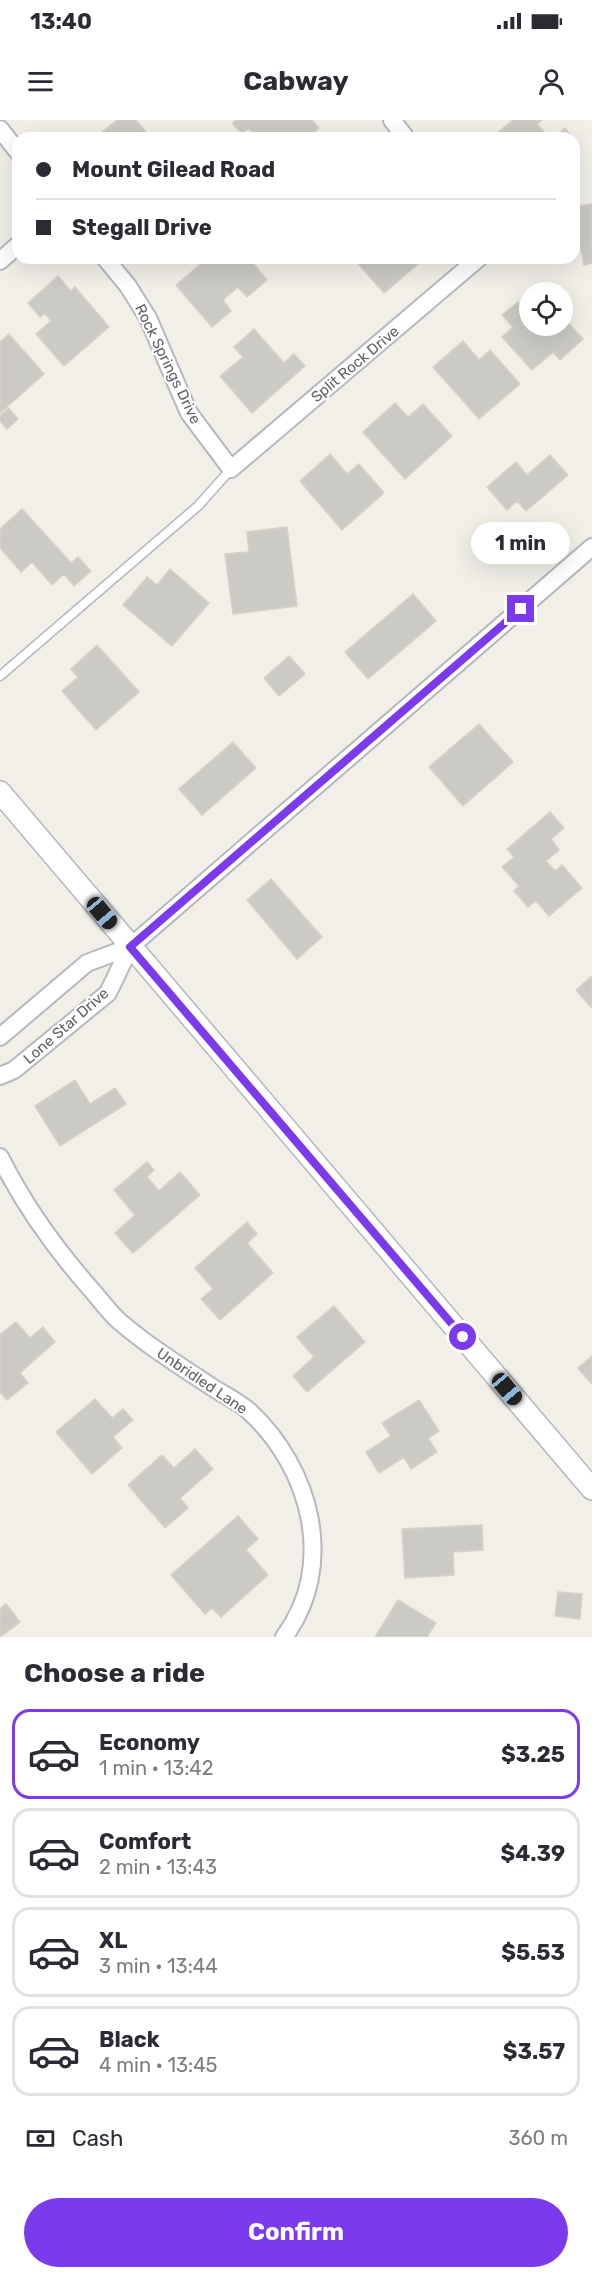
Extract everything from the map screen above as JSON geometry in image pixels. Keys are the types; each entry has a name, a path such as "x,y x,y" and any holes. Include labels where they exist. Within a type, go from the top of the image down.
{"street":[{"path":"392,120 401,132"},
{"path":"0,129 12,144"},
{"path":"0,261 12,250"},
{"name":"Rock Springs Drive","path":"110,264 128,285 148,318 189,414 231,469"},
{"name":"Split Rock Drive","path":"231,469 472,264"},
{"path":"0,1037 87,963 130,947 592,547"},
{"path":"0,792 592,1489"},
{"name":"Lone Star Drive","path":"0,1076 14,1070 108,993 130,947"},
{"name":"Unbridled Lane","path":"0,1157 16,1190 52,1245 118,1320 149,1346 248,1411 272,1437 304,1489 311,1517 313,1548 311,1576 293,1624 284,1637"}],"lane":[{"path":"0,676 198,506 231,469"}],"building":[{"path":"117,120 136,120 146,132 102,132"},
{"path":"236,120 312,120 319,128 315,132 252,132 249,128 240,132 232,123"},
{"path":"513,120 542,120 537,124 544,132 498,132"},
{"path":"592,204 592,263 584,265 580,248 580,206"},
{"path":"201,264 254,264 267,280 247,297 238,287 223,300 231,311 212,327 176,285"},
{"path":"358,264 418,264 384,293"},
{"path":"58,276 71,291 75,287 109,327 64,366 36,334 51,321 45,313 40,317 28,303"},
{"path":"518,302 519,336 573,336 573,328 583,339 560,360 553,352 532,370 502,337 513,327 502,315"},
{"path":"254,329 284,363 294,354 305,366 252,413 220,376 243,357 234,347"},
{"path":"9,334 44,374 0,413 0,342"},
{"path":"463,341 479,360 490,350 520,384 479,419 433,367"},
{"path":"395,403 408,417 423,404 452,436 405,479 363,432"},
{"path":"8,408 18,419 7,429 0,421 0,416"},
{"path":"330,454 347,474 359,464 384,493 342,530 300,481"},
{"path":"550,455 568,475 526,511 517,501 507,510 487,487 516,462 527,475"},
{"path":"22,509 71,563 78,557 91,571 74,586 64,574 52,585 32,562 21,572 0,548 0,529"},
{"path":"287,527 297,606 233,614 225,554 249,552 247,532"},
{"path":"170,569 209,603 172,646 123,605 147,577 157,585"},
{"path":"413,594 436,621 368,679 345,652"},
{"path":"97,645 139,692 96,730 62,691 78,677 71,669"},
{"path":"289,656 305,674 279,696 264,678"},
{"path":"479,724 513,762 463,806 429,767"},
{"path":"233,742 256,768 202,815 179,789"},
{"path":"550,812 564,828 551,839 559,850 546,861 555,871 562,865 582,888 549,916 536,901 528,907 514,891 519,886 502,867 514,857 507,849"},
{"path":"271,879 322,937 297,959 247,900"},
{"path":"592,976 592,1008 576,990"},
{"path":"75,1080 90,1104 115,1088 126,1104 60,1146 35,1106"},
{"path":"147,1162 154,1170 147,1177 159,1191 180,1172 200,1195 133,1253 115,1233 135,1215 114,1190"},
{"path":"247,1222 257,1234 247,1243 273,1273 220,1320 201,1299 213,1289 195,1268"},
{"path":"334,1306 365,1342 307,1392 293,1376 314,1357 297,1337"},
{"path":"16,1322 30,1338 43,1327 55,1342 20,1373 28,1383 7,1400 0,1392 0,1335"},
{"path":"592,1356 592,1384 578,1368"},
{"path":"95,1399 112,1418 123,1409 133,1420 113,1437 122,1448 92,1474 56,1432"},
{"path":"419,1400 439,1431 428,1438 437,1452 411,1469 404,1457 379,1473 366,1452 391,1436 382,1423"},
{"path":"195,1449 213,1469 180,1498 188,1508 165,1528 128,1485 162,1455 174,1468"},
{"path":"238,1516 258,1539 246,1550 268,1575 221,1617 212,1608 205,1614 171,1575"},
{"path":"482,1525 483,1550 453,1552 454,1575 405,1578 402,1529"},
{"path":"558,1592 582,1594 580,1619 555,1616"},
{"path":"398,1600 436,1623 427,1637 375,1637"},
{"path":"6,1604 20,1622 0,1637 0,1609"}],"route":[{"path":"463,1337 130,947 521,609"}]}
